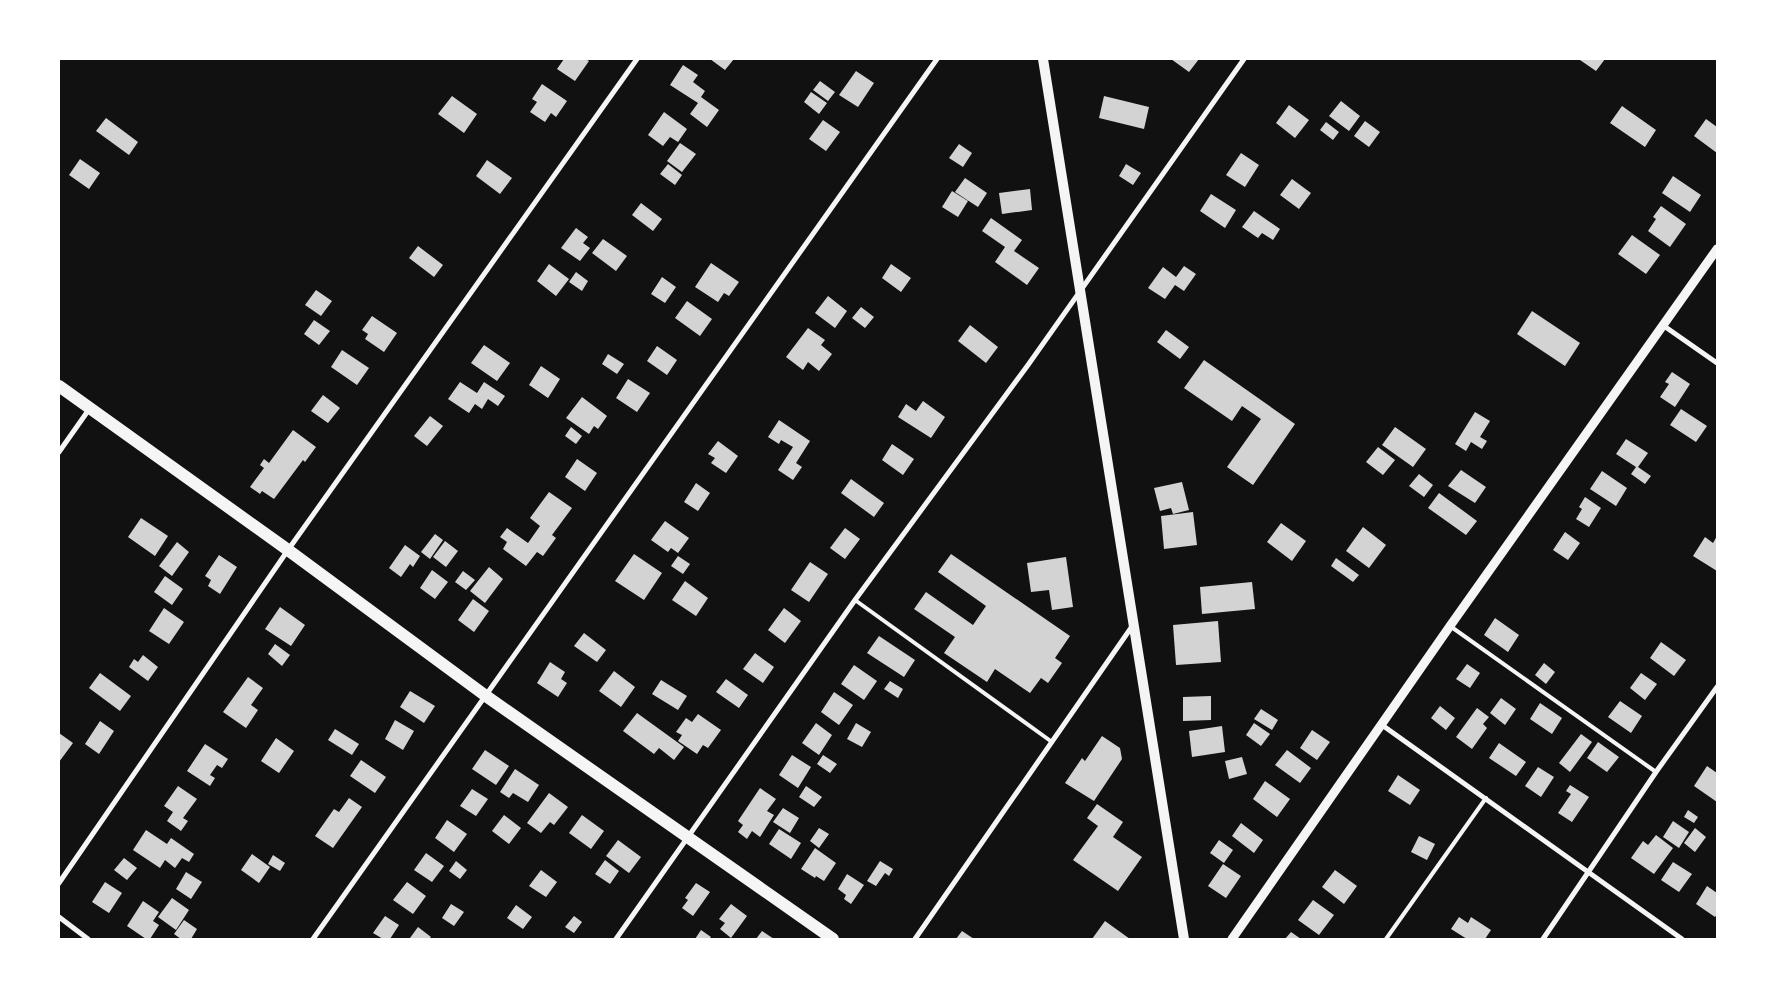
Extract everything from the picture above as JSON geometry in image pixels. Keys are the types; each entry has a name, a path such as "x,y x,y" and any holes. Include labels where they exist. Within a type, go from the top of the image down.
{"main road":[{"path":"1043,59 1184,939"},
{"path":"59,386 288,550 486,696 833,939"}],"street":[{"path":"59,883 288,550 636,59"},
{"path":"313,939 937,59"},
{"path":"616,939 854,600 1028,365 1244,59"},
{"path":"1232,939 1450,626 1717,249"},
{"path":"1664,326 1717,364"},
{"path":"59,452 90,408"},
{"path":"915,939 1134,624"},
{"path":"1543,939 1656,772 1717,687"},
{"path":"1382,725 1682,939"},
{"path":"59,917 88,939"}],"lane":[{"path":"854,600 1052,742"},
{"path":"1450,626 1656,772"},
{"path":"1386,939 1486,798"}],"building":[{"path":"564,59 585,59 589,61 575,81 557,69"},
{"path":"710,59 734,59 725,70"},
{"path":"1171,59 1199,59 1189,72"},
{"path":"1581,59 1605,59 1596,71"},
{"path":"683,65 698,75 693,82 705,91 701,97 719,110 707,127 690,114 698,103 670,85"},
{"path":"856,71 874,83 858,107 839,95"},
{"path":"820,81 835,92 828,101 813,90"},
{"path":"542,84 567,101 556,117 551,113 545,122 530,112 537,102 532,99"},
{"path":"811,92 827,103 819,114 804,102"},
{"path":"452,96 477,114 464,133 438,114"},
{"path":"1104,96 1149,107 1144,129 1099,118"},
{"path":"1341,101 1360,116 1349,131 1329,116"},
{"path":"1289,105 1309,120 1295,138 1276,123"},
{"path":"1622,106 1656,130 1645,147 1610,123"},
{"path":"664,112 687,129 678,142 670,137 663,146 648,135"},
{"path":"106,118 138,142 129,155 96,131"},
{"path":"1706,119 1717,127 1717,153 1694,136"},
{"path":"823,120 840,132 826,151 809,139"},
{"path":"1365,121 1380,132 1369,147 1354,136"},
{"path":"1326,122 1339,132 1333,140 1320,130"},
{"path":"680,143 696,154 682,172 667,161"},
{"path":"959,144 972,153 963,167 949,158"},
{"path":"1241,153 1259,165 1245,187 1226,175"},
{"path":"80,159 100,173 89,189 69,175"},
{"path":"487,160 512,178 500,194 476,176"},
{"path":"668,164 682,175 675,185 660,174"},
{"path":"1126,164 1141,173 1133,185 1119,176"},
{"path":"1673,176 1701,195 1690,212 1662,193"},
{"path":"965,178 987,193 978,207 955,192"},
{"path":"1292,179 1311,193 1299,209 1280,195"},
{"path":"1030,189 1032,210 1002,214 999,193"},
{"path":"952,191 968,201 958,217 942,207"},
{"path":"1211,194 1236,210 1225,228 1200,211"},
{"path":"641,203 662,219 653,231 632,215"},
{"path":"1661,206 1686,224 1670,247 1648,231 1656,219 1653,217"},
{"path":"1254,211 1280,229 1273,240 1262,233 1258,238 1242,227"},
{"path":"991,218 1022,240 1014,251 1039,268 1027,285 995,262 1005,247 982,231"},
{"path":"576,228 588,237 583,243 590,248 580,261 561,248"},
{"path":"1632,235 1660,255 1646,274 1618,254"},
{"path":"603,239 627,256 616,271 592,253"},
{"path":"418,246 443,265 434,277 409,258"},
{"path":"711,263 739,282 729,296 724,293 718,302 695,287"},
{"path":"549,264 569,279 556,296 537,281"},
{"path":"891,264 911,278 901,292 882,278"},
{"path":"1184,266 1196,274 1184,291 1175,285 1165,299 1148,288 1163,267 1176,277"},
{"path":"576,272 588,281 582,291 569,282"},
{"path":"662,277 676,287 665,303 651,294"},
{"path":"316,290 332,301 321,316 305,305"},
{"path":"828,296 847,311 835,328 815,313"},
{"path":"687,301 712,319 700,336 675,318"},
{"path":"861,307 874,317 865,328 852,318"},
{"path":"1532,311 1580,343 1565,366 1517,334"},
{"path":"372,316 397,333 384,352 365,339 368,334 362,330"},
{"path":"314,320 330,331 319,345 304,334"},
{"path":"970,325 998,347 986,363 958,341"},
{"path":"808,328 825,340 821,345 832,354 819,371 808,362 803,370 786,357"},
{"path":"1166,330 1189,347 1180,359 1157,342"},
{"path":"484,345 510,363 497,381 471,363"},
{"path":"657,346 677,360 667,375 647,361"},
{"path":"342,350 369,368 357,385 331,367"},
{"path":"608,354 624,364 617,374 602,364"},
{"path":"1204,360 1295,424 1253,485 1227,467 1261,419 1242,406 1232,421 1184,388"},
{"path":"541,366 560,379 548,398 529,385"},
{"path":"1672,372 1690,384 1675,407 1660,397 1669,384 1665,382"},
{"path":"628,379 650,393 637,412 616,398"},
{"path":"460,382 477,393 484,382 505,396 498,406 488,399 482,409 475,404 469,413 448,399"},
{"path":"323,395 340,408 328,423 311,411"},
{"path":"582,397 607,416 598,429 594,426 589,434 566,418"},
{"path":"923,401 945,417 931,438 898,417 906,404 916,411"},
{"path":"1681,409 1707,426 1696,442 1670,425"},
{"path":"1475,412 1490,421 1480,437 1487,441 1482,449 1471,442 1466,451 1455,444"},
{"path":"430,416 443,426 427,446 414,436"},
{"path":"779,420 810,441 796,463 802,467 793,480 778,470 793,447 781,440 779,444 768,437"},
{"path":"571,427 582,436 576,444 565,436"},
{"path":"1395,427 1426,449 1413,467 1382,445"},
{"path":"293,430 316,447 305,462 303,460 274,499 262,491 260,494 250,487 264,468 260,465 264,459 269,463"},
{"path":"1626,439 1648,453 1638,467 1651,476 1645,484 1631,474 1636,467 1616,454"},
{"path":"718,441 738,456 726,473 711,463 715,458 708,454"},
{"path":"892,444 914,459 903,475 882,460"},
{"path":"1378,447 1395,460 1383,475 1366,462"},
{"path":"577,459 597,473 585,491 565,477"},
{"path":"1461,470 1486,487 1475,503 1448,486"},
{"path":"1602,471 1627,488 1616,506 1590,489"},
{"path":"1419,474 1433,485 1424,497 1409,486"},
{"path":"851,479 884,503 874,517 841,493"},
{"path":"1182,482 1189,510 1173,514 1171,508 1160,511 1154,488"},
{"path":"696,483 710,493 698,511 684,502"},
{"path":"549,492 572,508 552,535 556,538 543,556 537,552 526,566 503,549 507,542 500,537 507,528 528,543 540,526 530,518"},
{"path":"1439,493 1477,521 1466,535 1428,508"},
{"path":"1585,497 1601,508 1589,527 1576,519 1582,509 1579,507"},
{"path":"1193,512 1197,545 1164,549 1161,516"},
{"path":"141,518 168,536 155,556 128,537"},
{"path":"665,521 689,538 678,553 671,548 668,552 651,540"},
{"path":"1281,523 1306,541 1292,561 1267,542"},
{"path":"1363,527 1386,545 1369,568 1346,551"},
{"path":"845,528 860,539 845,559 830,548"},
{"path":"1565,532 1580,543 1568,560 1553,550"},
{"path":"435,534 443,540 430,559 421,552"},
{"path":"1717,536 1717,571 1693,556 1705,537 1713,543"},
{"path":"445,541 458,551 446,567 433,557"},
{"path":"177,542 189,552 172,576 159,566"},
{"path":"405,545 420,556 413,567 410,564 401,577 389,568"},
{"path":"634,554 662,573 644,600 615,581"},
{"path":"951,554 1070,636 1055,658 1062,663 1048,683 1041,678 1030,693 995,669 987,682 944,653 955,637 914,609 926,592 973,625 986,606 938,572"},
{"path":"219,555 237,567 220,594 208,586 211,580 205,576"},
{"path":"678,556 690,564 683,574 671,566"},
{"path":"1066,557 1073,607 1052,610 1049,590 1031,592 1027,563"},
{"path":"1336,558 1359,575 1353,582 1331,566"},
{"path":"810,562 828,574 809,602 791,590"},
{"path":"489,567 503,579 485,603 470,591"},
{"path":"432,570 448,582 435,599 420,588"},
{"path":"463,571 475,580 466,590 455,582"},
{"path":"165,576 183,589 172,605 154,592"},
{"path":"685,581 708,598 696,616 672,600"},
{"path":"1252,582 1255,609 1202,614 1200,587"},
{"path":"473,599 489,611 474,632 458,620"},
{"path":"280,607 305,625 291,646 265,629"},
{"path":"164,608 184,622 169,644 149,631"},
{"path":"784,608 801,621 785,643 768,630"},
{"path":"1495,618 1519,635 1508,652 1484,635"},
{"path":"1218,621 1221,662 1176,665 1173,625"},
{"path":"584,633 606,650 597,662 574,646"},
{"path":"879,636 915,660 904,677 867,653"},
{"path":"1661,642 1686,660 1674,676 1650,658"},
{"path":"275,644 290,655 282,666 268,654"},
{"path":"755,653 774,667 763,683 743,669"},
{"path":"143,655 158,667 148,681 129,667 134,659 138,662"},
{"path":"550,662 565,672 561,679 567,683 558,697 537,683"},
{"path":"1544,663 1555,672 1546,684 1535,675"},
{"path":"1467,664 1480,673 1470,688 1456,679"},
{"path":"854,665 877,681 864,700 841,684"},
{"path":"614,671 635,687 621,707 599,691"},
{"path":"100,673 131,696 120,711 89,688"},
{"path":"1641,673 1657,684 1645,700 1630,688"},
{"path":"248,677 263,688 251,705 258,710 246,728 223,712"},
{"path":"726,679 748,695 739,708 716,692"},
{"path":"661,680 687,696 678,710 652,694"},
{"path":"890,681 903,689 898,698 884,689"},
{"path":"410,691 435,706 424,723 400,707"},
{"path":"834,692 853,705 839,725 821,712"},
{"path":"1211,696 1211,720 1183,721 1183,697"},
{"path":"1501,698 1516,709 1505,725 1490,713"},
{"path":"1620,701 1642,716 1631,733 1608,717"},
{"path":"1540,703 1562,718 1552,734 1530,719"},
{"path":"1440,706 1455,718 1446,730 1431,718"},
{"path":"1477,708 1489,717 1483,724 1487,728 1472,749 1456,737"},
{"path":"1261,709 1278,720 1272,730 1254,719"},
{"path":"637,713 684,747 674,760 659,748 654,754 623,731"},
{"path":"698,714 721,730 708,748 703,745 697,754 678,741 682,735 676,732 686,718 692,722"},
{"path":"395,720 414,731 403,750 385,739"},
{"path":"100,721 114,731 99,754 85,744"},
{"path":"816,723 832,735 819,755 802,743"},
{"path":"856,723 871,732 862,747 847,739"},
{"path":"1254,723 1270,734 1261,746 1246,735"},
{"path":"1222,726 1225,752 1192,757 1189,731"},
{"path":"335,729 359,744 352,755 328,740"},
{"path":"1312,730 1330,742 1317,760 1300,748"},
{"path":"59,733 73,743 59,762"},
{"path":"1581,734 1592,742 1570,772 1559,763"},
{"path":"1102,736 1120,748 1122,759 1094,801 1065,783 1082,758 1085,761"},
{"path":"276,738 294,751 279,773 261,761"},
{"path":"1598,742 1619,757 1607,772 1587,758"},
{"path":"1499,743 1526,762 1516,776 1489,758"},
{"path":"205,744 228,759 222,768 217,765 210,775 215,778 210,786 187,771"},
{"path":"485,750 509,766 496,785 472,769"},
{"path":"1287,750 1311,768 1300,783 1275,765"},
{"path":"792,755 811,767 798,788 779,775"},
{"path":"823,755 837,764 830,773 817,764"},
{"path":"1242,757 1247,774 1229,779 1225,761"},
{"path":"361,760 386,777 375,793 350,776"},
{"path":"1707,766 1717,773 1717,802 1694,786"},
{"path":"1538,767 1554,777 1541,797 1525,786"},
{"path":"515,769 539,785 528,802 513,793 509,798 500,792"},
{"path":"1398,775 1420,790 1410,805 1388,791"},
{"path":"1265,781 1290,799 1277,817 1253,799"},
{"path":"1570,785 1589,797 1572,822 1558,813 1571,794 1566,791"},
{"path":"178,786 197,799 183,818 188,821 181,831 167,821 173,812 164,806"},
{"path":"806,786 822,797 814,807 799,797"},
{"path":"760,788 776,799 767,811 774,815 760,837 752,831 747,839 738,832 743,825 738,821"},
{"path":"472,789 488,799 476,816 460,806"},
{"path":"549,793 568,807 554,825 550,822 541,833 527,823"},
{"path":"349,798 362,807 333,848 315,836 334,809 339,812"},
{"path":"1097,804 1123,822 1113,837 1142,857 1118,891 1073,860 1098,826 1087,818"},
{"path":"783,808 799,818 790,833 773,822"},
{"path":"1688,810 1698,817 1694,823 1684,817"},
{"path":"504,815 521,828 509,844 492,831"},
{"path":"582,815 604,831 591,849 569,833"},
{"path":"447,820 467,834 454,852 435,838"},
{"path":"1673,821 1689,832 1679,848 1663,837"},
{"path":"1241,823 1263,840 1254,853 1232,836"},
{"path":"819,828 829,834 819,848 810,841"},
{"path":"1695,828 1706,837 1695,852 1684,843"},
{"path":"779,829 801,843 791,859 769,844"},
{"path":"146,830 167,844 171,838 194,854 189,862 182,858 175,868 165,860 160,868 133,850"},
{"path":"1656,835 1673,848 1654,874 1631,858 1643,841 1648,845"},
{"path":"1419,836 1435,844 1427,860 1411,852"},
{"path":"618,840 641,857 629,873 606,856"},
{"path":"1219,840 1233,850 1224,863 1210,853"},
{"path":"815,848 836,863 824,881 816,876 815,878 801,869"},
{"path":"426,853 444,866 432,882 414,870"},
{"path":"252,854 270,867 259,883 241,870"},
{"path":"273,855 285,863 280,871 268,864"},
{"path":"124,858 137,868 127,880 114,870"},
{"path":"605,860 619,871 610,884 595,874"},
{"path":"456,861 467,870 460,879 449,871"},
{"path":"880,861 893,869 889,876 885,873 876,886 867,881"},
{"path":"1673,862 1692,874 1679,892 1661,880"},
{"path":"1223,864 1241,876 1226,898 1208,886"},
{"path":"541,870 557,882 546,897 529,886"},
{"path":"1335,870 1357,886 1344,904 1322,887"},
{"path":"186,872 202,882 191,899 176,889"},
{"path":"847,874 864,885 851,904 844,899 846,895 838,889"},
{"path":"105,882 122,893 109,913 92,902"},
{"path":"407,882 426,896 413,914 393,900"},
{"path":"696,883 710,892 693,916 682,908 688,900 685,898"},
{"path":"1707,886 1717,893 1717,914 1715,917 1696,904"},
{"path":"172,898 189,910 176,930 158,917"},
{"path":"1313,900 1334,915 1319,935 1298,920"},
{"path":"143,901 159,912 153,921 159,925 150,939 146,939 127,926"},
{"path":"451,904 464,912 454,926 442,918"},
{"path":"731,904 747,916 731,938 720,929 725,923 719,919"},
{"path":"516,905 532,917 523,929 507,918"},
{"path":"385,916 399,925 390,939 383,939 373,933"},
{"path":"574,916 582,922 574,933 565,927"},
{"path":"1459,917 1468,923 1471,917 1491,930 1485,939 1467,939 1451,929"},
{"path":"184,920 197,929 191,939 181,939 174,934"},
{"path":"1105,921 1130,939 1092,939"},
{"path":"418,927 431,937 429,939 410,938"},
{"path":"701,930 711,937 709,939 695,939"},
{"path":"762,931 774,939 756,939"},
{"path":"962,931 974,939 956,939"},
{"path":"1291,932 1301,939 1285,939"}]}
